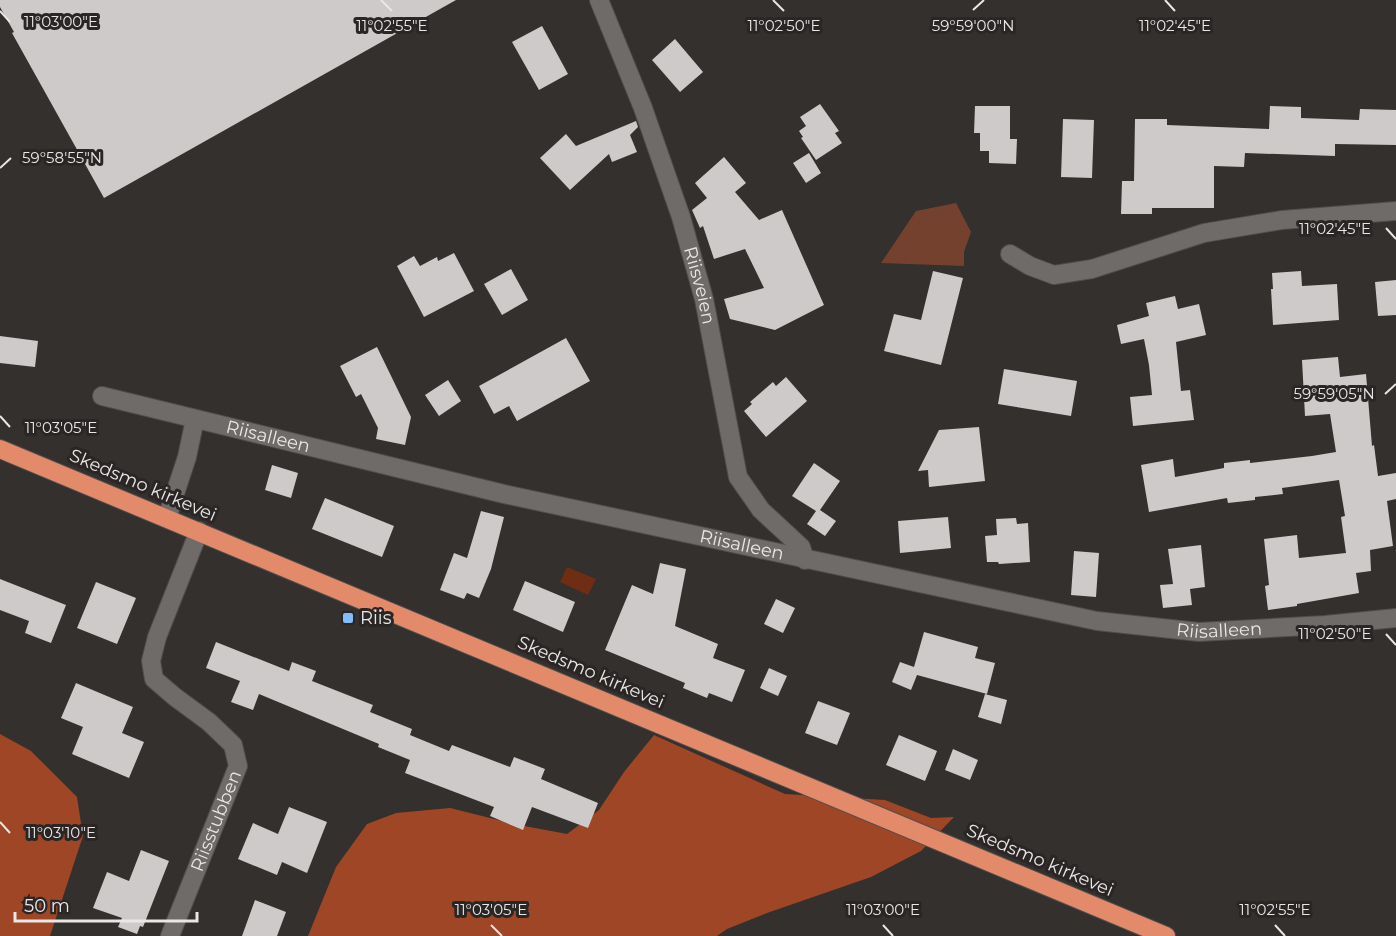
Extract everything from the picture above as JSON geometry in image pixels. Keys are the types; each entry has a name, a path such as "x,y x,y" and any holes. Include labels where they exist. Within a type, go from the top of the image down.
{"highway":[{"name":"Skedsmo kirkevei","path":"0,449 1166,936"}],"street":[{"name":"Riisveien","path":"599,0 643,108 684,227 704,299 738,477 760,510 801,547 805,560"},
{"path":"1010,254 1030,266 1053,275 1092,269 1204,233 1282,220 1396,211"},
{"name":"Riisalleen","path":"102,396 504,494 1097,621 1199,632 1396,618"},
{"path":"167,518 187,457 195,419"},
{"name":"Riisstubben","path":"170,936 238,766 233,745 209,722 154,679 150,662 157,637 199,531"}],"shaded area":[{"path":"956,203 971,232 964,252 964,266 881,263 916,211"},
{"path":"567,567 596,579 588,595 560,582"},
{"path":"0,734 31,751 77,797 83,836 50,936 0,936"},
{"path":"654,735 785,794 885,800 931,818 954,817 921,851 871,877 767,913 727,929 717,936 308,936 336,867 367,824 396,813 450,808 567,834 599,810 624,772"}],"building":[{"path":"0,0 456,0 104,198 12,33 14,32 0,7"},
{"path":"542,26 568,74 539,90 512,42"},
{"path":"675,39 703,72 680,92 652,60"},
{"path":"820,104 839,131 835,133 842,143 816,160 801,138 803,137 799,131 806,126 800,117"},
{"path":"975,106 1010,106 1010,139 1017,139 1016,164 989,163 989,151 980,151 980,133 974,133"},
{"path":"1270,106 1301,107 1301,118 1359,120 1360,109 1396,110 1396,145 1335,144 1335,156 1245,153 1244,167 1214,166 1214,208 1152,208 1152,214 1121,214 1122,181 1134,181 1135,119 1167,119 1167,125 1269,129"},
{"path":"1063,119 1094,120 1092,178 1061,177"},
{"path":"636,121 638,127 630,135 637,152 612,162 609,154 570,190 540,158 566,134 576,146"},
{"path":"809,153 821,173 806,183 793,163"},
{"path":"724,157 746,183 735,192 759,220 782,210 824,305 775,330 730,319 724,299 764,288 745,249 714,259 703,226 700,228 692,210 707,198 695,183"},
{"path":"454,253 474,291 424,317 397,266 414,256 420,266 437,257 438,261"},
{"path":"511,269 528,300 502,315 484,284"},
{"path":"933,271 963,278 941,365 884,351 894,314 921,320"},
{"path":"1301,271 1302,286 1337,284 1339,320 1273,325 1272,273"},
{"path":"1396,280 1396,315 1378,316 1375,282"},
{"path":"1175,296 1178,309 1199,304 1206,335 1176,342 1181,391 1190,390 1194,420 1133,426 1130,397 1152,395 1149,365 1144,339 1121,344 1117,325 1149,316 1146,303"},
{"path":"0,336 38,341 35,367 0,363"},
{"path":"566,338 590,381 517,421 509,406 494,414 479,386"},
{"path":"377,347 411,417 405,445 376,439 378,428 361,394 356,397 340,366"},
{"path":"1338,357 1340,377 1366,374 1372,446 1374,445 1378,476 1396,473 1396,499 1387,501 1393,546 1370,550 1371,571 1356,573 1359,593 1268,610 1265,586 1269,585 1264,539 1297,535 1299,558 1346,553 1341,517 1345,516 1339,480 1282,488 1283,494 1255,497 1255,500 1228,503 1227,498 1149,512 1141,465 1173,459 1175,477 1224,468 1224,463 1250,460 1250,463 1336,452 1330,414 1305,416 1302,360"},
{"path":"1004,369 1077,381 1071,416 998,404"},
{"path":"786,377 807,401 766,437 744,411 752,404 750,402 773,382 776,386"},
{"path":"448,380 461,401 439,416 425,395"},
{"path":"979,427 985,481 929,487 928,470 918,471 939,430"},
{"path":"814,463 840,481 820,510 836,521 825,536 807,524 816,511 792,496"},
{"path":"272,465 298,473 291,498 265,490"},
{"path":"325,498 394,526 382,557 312,529"},
{"path":"481,511 504,517 491,569 479,598 467,593 464,599 440,590 454,553 467,558"},
{"path":"948,517 951,548 900,553 898,521"},
{"path":"1016,518 1017,524 1028,523 1030,562 999,564 998,562 987,562 985,536 997,535 996,519"},
{"path":"1201,545 1205,587 1190,589 1192,605 1163,608 1160,585 1173,584 1168,549"},
{"path":"1074,551 1099,553 1096,597 1071,595"},
{"path":"660,563 686,569 675,626 718,644 713,658 745,670 732,702 709,693 707,698 683,688 685,683 605,650 632,585 653,594"},
{"path":"0,579 66,605 51,643 25,633 29,621 0,610"},
{"path":"525,581 575,602 563,632 513,610"},
{"path":"96,582 136,598 117,644 77,628"},
{"path":"776,599 795,608 783,633 764,624"},
{"path":"924,632 978,647 975,658 995,663 987,694 917,675 911,690 892,682 900,662 914,667"},
{"path":"216,642 289,671 292,662 316,671 312,681 373,705 370,712 412,729 410,735 449,751 452,745 510,767 514,757 545,769 541,779 598,803 588,828 532,807 523,830 490,816 494,807 405,773 410,760 378,747 379,744 259,694 253,710 231,702 240,681 206,668"},
{"path":"769,668 787,676 778,696 760,688"},
{"path":"76,683 133,707 122,733 144,742 129,778 72,754 83,727 61,718"},
{"path":"985,694 1007,700 1001,724 978,717"},
{"path":"818,701 850,713 837,745 805,733"},
{"path":"899,735 937,751 925,781 886,765"},
{"path":"953,749 978,760 970,780 945,770"},
{"path":"289,807 327,822 307,873 282,862 277,875 238,859 253,823 278,834"},
{"path":"141,850 169,861 143,927 140,926 137,934 118,927 122,918 93,908 107,872 129,881"},
{"path":"255,900 286,912 277,936 242,936"}],"place":[{"name":"Riis","path":"348,618"}]}
